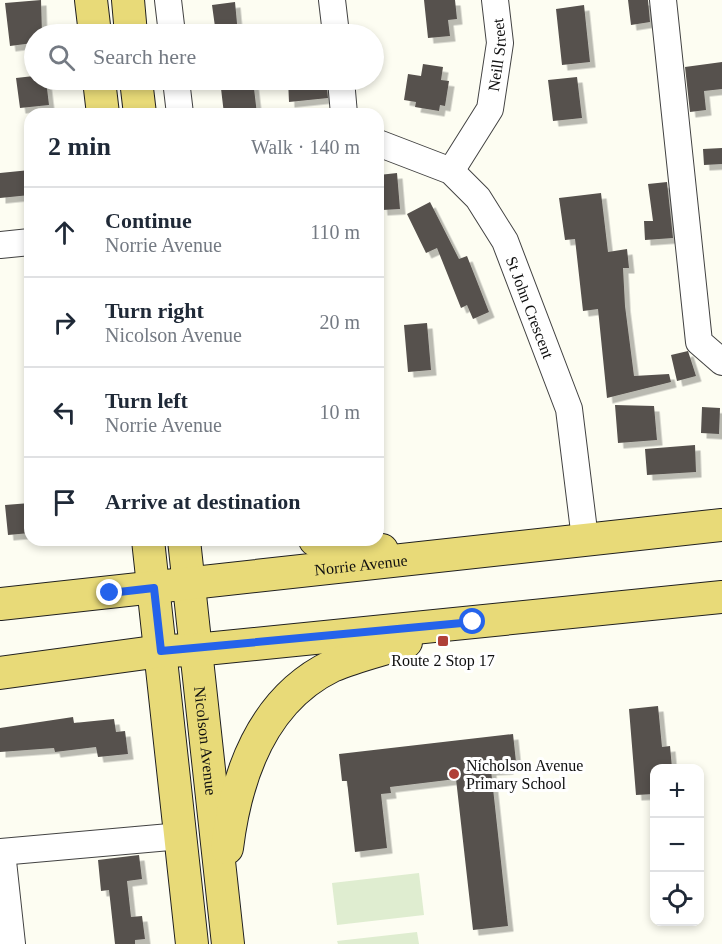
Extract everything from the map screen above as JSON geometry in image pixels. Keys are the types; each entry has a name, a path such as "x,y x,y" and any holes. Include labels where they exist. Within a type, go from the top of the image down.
{"main road":[{"path":"91,0 93,24"},
{"path":"128,0 130,24"},
{"path":"100,90 102,108"},
{"path":"137,90 139,108"},
{"name":"Norrie Avenue","path":"0,604 722,525"},
{"name":"Nicolson Avenue","path":"149,546 192,944"},
{"name":"Nicolson Avenue","path":"185,546 228,944"},
{"path":"350,546 373,550 456,554"},
{"path":"0,674 161,651 195,650 722,597"},
{"path":"223,885 229,831 251,749 264,727 285,700 301,686 332,666 473,622"}],"street":[{"path":"168,0 171,24"},
{"path":"332,0 335,24"},
{"name":"Neill Street","path":"451,171 490,109 500,43 495,0"},
{"path":"663,0 699,342 722,362"},
{"path":"178,90 179,108"},
{"path":"342,90 343,108"},
{"name":"St John Crescent","path":"384,146 451,171 478,198 505,241 569,410 585,539"},
{"path":"0,245 24,243"},
{"path":"12,944 1,852 181,836"}],"green space":[{"path":"419,873 424,915 337,925 332,883"},
{"path":"417,932 419,944 338,944 337,941"}],"building":[{"path":"41,0 42,24 24,24 24,44 10,46 5,3"},
{"path":"424,0 455,0 457,19 448,20 450,36 428,38"},
{"path":"628,0 648,0 650,22 631,25"},
{"path":"235,2 237,24 215,24 212,5"},
{"path":"584,5 590,62 562,65 556,9"},
{"path":"722,62 722,89 704,91 706,110 690,112 685,67"},
{"path":"423,64 443,67 441,80 449,81 445,106 440,105 439,111 415,107 416,102 404,100 408,74 421,76"},
{"path":"24,77 24,90 47,90 49,105 20,108 16,78"},
{"path":"577,77 582,118 553,121 548,80"},
{"path":"221,90 254,90 256,108 223,108"},
{"path":"288,90 327,90 328,98 289,102"},
{"path":"722,148 722,164 704,165 703,149"},
{"path":"24,171 24,196 0,198 0,173"},
{"path":"397,173 400,209 384,210 384,174"},
{"path":"667,182 673,238 645,240 644,221 653,221 648,184"},
{"path":"601,193 608,252 627,249 629,268 623,268 625,306 634,376 669,374 671,382 607,398 598,309 583,311 575,239 565,240 559,198"},
{"path":"430,202 459,259 467,256 489,312 473,319 467,305 461,308 437,248 426,253 407,214"},
{"path":"427,323 431,370 408,372 404,325"},
{"path":"688,351 696,376 677,381 671,355"},
{"path":"615,405 654,406 657,440 618,443"},
{"path":"702,407 720,408 719,434 701,433"},
{"path":"695,445 696,472 647,475 645,449"},
{"path":"24,503 24,534 8,535 5,505"},
{"path":"658,706 662,747 670,746 672,764 650,764 650,794 636,795 629,709"},
{"path":"73,717 74,723 114,719 116,732 125,731 128,754 98,757 96,747 55,752 54,748 0,752 0,728"},
{"path":"513,734 516,762 508,763 508,769 491,770 508,926 473,930 456,779 390,787 391,793 381,794 387,848 355,852 347,781 342,781 339,754"},
{"path":"139,855 142,879 127,881 131,917 142,916 145,939 135,940 135,944 115,944 109,890 101,891 98,860"}],"place":[{"name":"Route 2 Stop 17","path":"443,641"},
{"name":"Nicholson Avenue Primary School","path":"454,774"}],"route":[{"path":"110,593 154,588 161,651 195,650 473,622"}]}
